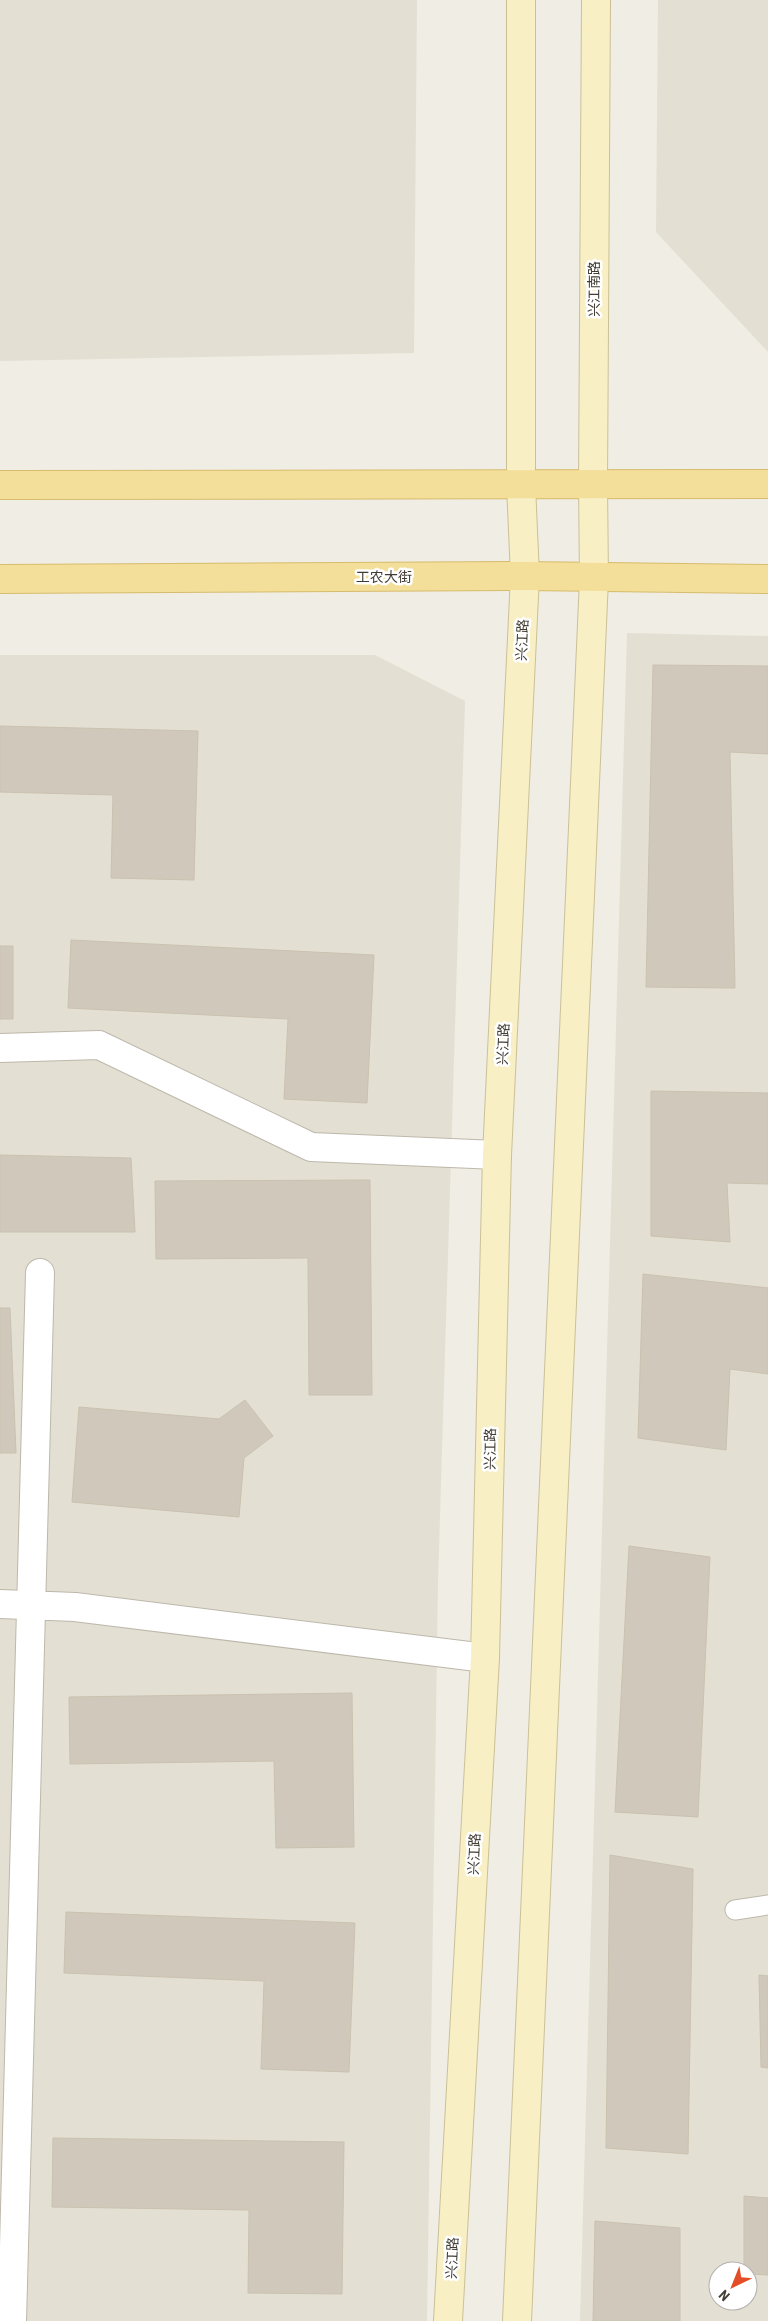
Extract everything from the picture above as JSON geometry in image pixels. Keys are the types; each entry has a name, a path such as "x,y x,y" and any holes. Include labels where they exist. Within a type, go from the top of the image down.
{"main road":[{"path":"521,0 520,485 525,576"},
{"name":"兴江南路","path":"594,579 596,0"},
{"path":"0,485 768,484"},
{"name":"工农大街","path":"0,579 525,576 594,579 768,579"},
{"name":"兴江路","path":"448,2321 485,1658 498,1155 525,576"},
{"path":"518,2321 594,579"}],"street":[{"path":"0,1048 99,1045 311,1147 498,1155"},
{"path":"12,2321 40,1273"},
{"path":"0,1604 75,1607 485,1658"}],"lane":[{"path":"735,1910 768,1905"}],"shaded area":[{"path":"0,0 417,0 414,353 0,361"},
{"path":"658,0 768,0 768,352 656,232"},
{"path":"627,633 768,636 768,2321 580,2321"},
{"path":"0,655 375,655 465,701 438,1581 427,2321 0,2321"}],"building":[{"path":"653,665 768,666 768,754 730,752 735,988 646,987"},
{"path":"0,726 198,731 194,880 111,878 113,795 0,792"},
{"path":"71,940 374,955 367,1103 284,1099 288,1019 68,1008"},
{"path":"0,946 13,946 13,1019 0,1019"},
{"path":"651,1091 768,1093 768,1184 727,1183 730,1242 651,1236"},
{"path":"0,1155 131,1158 135,1232 0,1232"},
{"path":"370,1180 372,1395 309,1395 308,1258 156,1259 155,1181"},
{"path":"643,1274 768,1288 768,1374 730,1369 726,1450 638,1438"},
{"path":"0,1308 10,1308 16,1453 0,1453"},
{"path":"245,1400 273,1436 244,1458 239,1517 72,1502 79,1407 219,1419"},
{"path":"629,1546 710,1557 698,1817 615,1812"},
{"path":"352,1693 354,1847 276,1848 274,1761 70,1764 69,1697"},
{"path":"610,1855 693,1869 688,2154 606,2148"},
{"path":"66,1912 355,1923 349,2072 261,2069 264,1981 64,1973"},
{"path":"759,1975 768,1976 768,2068 761,2067"},
{"path":"53,2138 344,2142 342,2294 248,2293 249,2210 52,2207"},
{"path":"744,2196 768,2198 768,2275 758,2274 758,2261 744,2261"},
{"path":"595,2221 680,2228 680,2321 593,2321"}]}
